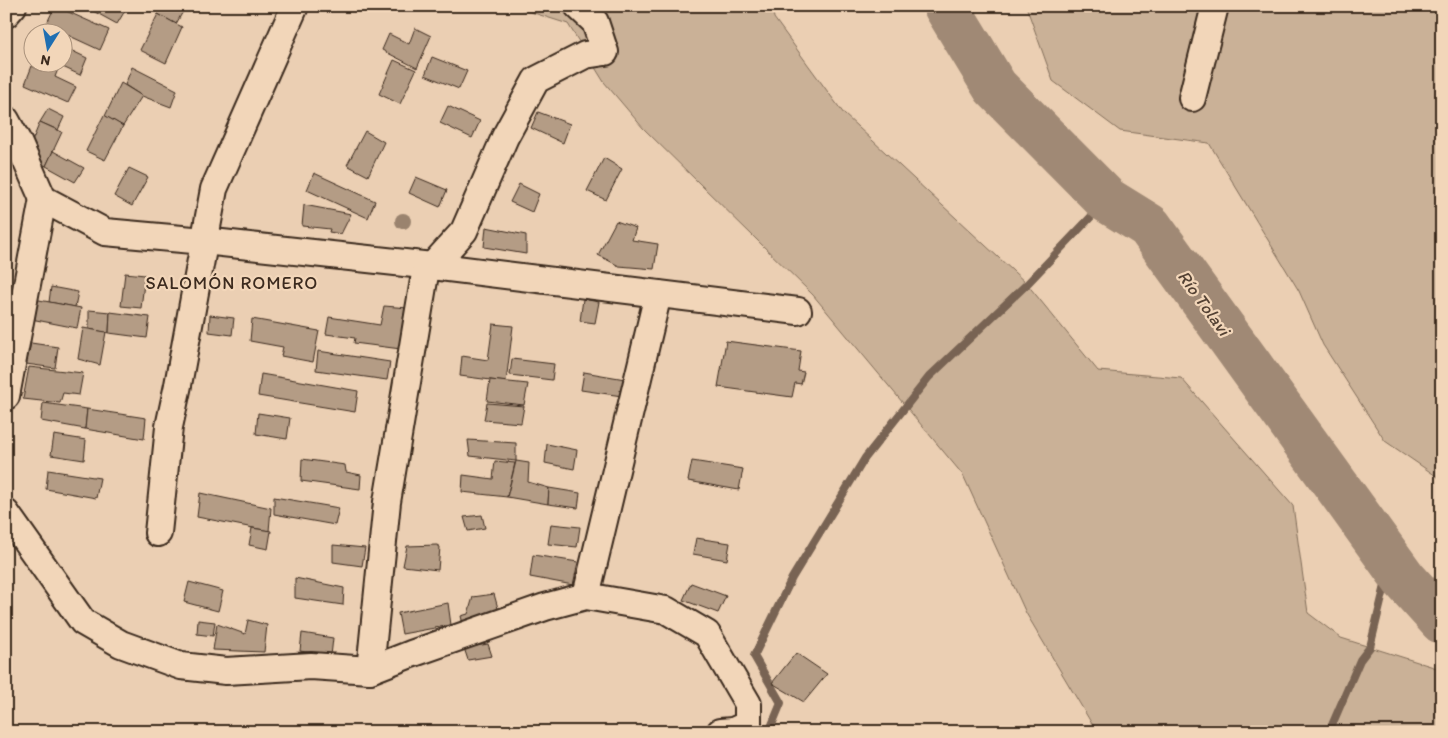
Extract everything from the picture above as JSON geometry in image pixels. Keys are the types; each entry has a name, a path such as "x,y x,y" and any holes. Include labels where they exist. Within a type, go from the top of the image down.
{"street":[{"path":"6,14 13,6"},
{"path":"158,533 169,427 214,188 296,6"},
{"path":"370,670 387,502 425,274 464,230 505,137 536,80 585,55 605,52 595,22 578,6"},
{"path":"1192,98 1215,6"},
{"path":"6,120 43,198 6,396"},
{"path":"43,198 104,232 432,266 798,311"},
{"path":"586,596 658,294"},
{"path":"6,513 83,622 121,644 181,666 226,671 311,666 370,670 410,654 545,607 586,596 666,610 707,634 748,704 748,724 732,731 720,732"}],"shaded area":[{"path":"512,6 772,6 774,18 844,114 1027,284 1098,371 1181,378 1293,506 1308,613 1341,638 1442,670 1442,732 1103,732 1092,724 1026,613 963,475 813,295 643,128 604,82 568,24"},
{"path":"1026,6 1442,6 1442,480 1385,441 1323,345 1299,291 1209,143 1120,131 1053,81"}],"building":[{"path":"55,6 109,30 100,50 72,37 72,22 47,22"},
{"path":"84,6 118,6 126,9 117,24"},
{"path":"162,6 186,6 176,24 158,14"},
{"path":"158,14 182,27 166,63 140,50"},
{"path":"415,28 431,36 417,68 382,50 389,34 409,44"},
{"path":"72,51 87,58 80,75 72,71"},
{"path":"432,57 467,71 459,89 425,75"},
{"path":"394,60 416,70 400,104 379,94"},
{"path":"132,67 177,90 171,107 142,96 125,85"},
{"path":"30,72 57,72 55,77 76,87 68,103 25,84"},
{"path":"121,83 142,96 123,126 105,116"},
{"path":"448,106 480,121 472,138 440,123"},
{"path":"48,109 64,117 58,130 40,122"},
{"path":"538,112 570,124 563,143 531,128"},
{"path":"104,115 123,126 105,160 86,151"},
{"path":"40,122 62,132 46,166 26,156"},
{"path":"365,131 384,142 368,176 347,165"},
{"path":"53,151 84,168 75,182 46,166"},
{"path":"604,158 622,169 606,200 587,191"},
{"path":"129,168 148,177 132,206 114,196"},
{"path":"314,173 375,201 368,218 307,190"},
{"path":"416,177 447,190 440,207 409,193"},
{"path":"519,184 539,194 532,212 510,202"},
{"path":"304,205 351,214 341,234 329,232 330,229 302,226"},
{"path":"616,221 636,228 632,240 658,244 654,269 619,266 598,255"},
{"path":"486,227 526,235 526,254 484,247"},
{"path":"125,273 145,275 141,308 121,306"},
{"path":"51,287 78,292 75,307 49,302"},
{"path":"34,299 81,308 77,328 31,319"},
{"path":"583,299 599,302 595,323 580,321"},
{"path":"384,306 408,308 401,349 354,343 355,338 326,334 329,317 380,325"},
{"path":"89,310 110,312 109,333 89,329"},
{"path":"110,312 150,317 147,338 109,333"},
{"path":"210,315 234,318 232,335 209,332"},
{"path":"252,319 319,331 313,362 281,356 283,347 250,341"},
{"path":"493,324 513,326 506,382 460,376 462,356 488,360"},
{"path":"83,328 106,332 100,365 78,359"},
{"path":"726,341 801,351 798,371 804,372 801,384 795,383 792,397 718,387"},
{"path":"31,343 58,347 55,368 26,364"},
{"path":"318,351 390,362 387,380 316,370"},
{"path":"512,359 554,364 552,380 510,375"},
{"path":"29,367 83,373 79,395 63,393 60,403 23,399"},
{"path":"584,372 625,379 622,396 581,390"},
{"path":"261,374 358,391 355,412 258,396"},
{"path":"490,380 528,384 524,405 487,401"},
{"path":"43,403 87,409 85,429 41,421"},
{"path":"487,403 524,406 521,423 484,420"},
{"path":"87,409 146,418 144,439 85,429"},
{"path":"258,413 290,418 287,439 256,434"},
{"path":"54,435 86,440 84,460 51,455"},
{"path":"468,440 516,443 516,461 470,456"},
{"path":"547,444 577,450 574,469 545,463"},
{"path":"302,459 345,465 346,472 361,475 360,489 301,481"},
{"path":"495,461 515,463 507,497 462,492 463,475 493,479"},
{"path":"516,461 529,463 528,482 549,488 548,504 507,497"},
{"path":"692,461 743,469 739,490 688,481"},
{"path":"48,470 100,478 96,498 46,489"},
{"path":"549,488 580,493 578,508 548,504"},
{"path":"200,493 271,508 269,531 197,517"},
{"path":"274,497 339,508 335,525 274,514"},
{"path":"482,515 485,528 468,531 464,517"},
{"path":"551,524 580,527 577,547 548,544"},
{"path":"252,528 271,531 268,549 249,545"},
{"path":"696,538 730,543 727,560 693,554"},
{"path":"333,545 365,548 362,566 333,562"},
{"path":"437,545 440,547 438,570 403,566 407,546"},
{"path":"533,555 578,562 573,585 530,577"},
{"path":"295,578 344,588 343,605 295,598"},
{"path":"189,582 223,591 218,611 184,602"},
{"path":"691,583 726,596 718,613 683,600"},
{"path":"494,594 499,612 463,624 461,616 468,614 473,597"},
{"path":"448,603 451,625 402,634 398,613"},
{"path":"198,620 215,622 213,636 197,634"},
{"path":"248,620 267,625 264,652 213,650 217,624 245,634"},
{"path":"302,633 333,638 331,656 300,651"},
{"path":"488,644 492,656 468,660 464,648"},
{"path":"796,653 827,674 804,702 772,683"}],"waterway":[{"name":"Río Tolavi","path":"946,6 995,87 1107,200 1149,226 1404,579 1442,621"},
{"path":"769,732 781,703 754,656 792,578 865,458 929,377 1027,284 1107,200"},
{"path":"1329,732 1360,660 1370,647 1391,561"}],"district":[{"name":"SALOMÓN ROMERO","path":"232,283"}]}
